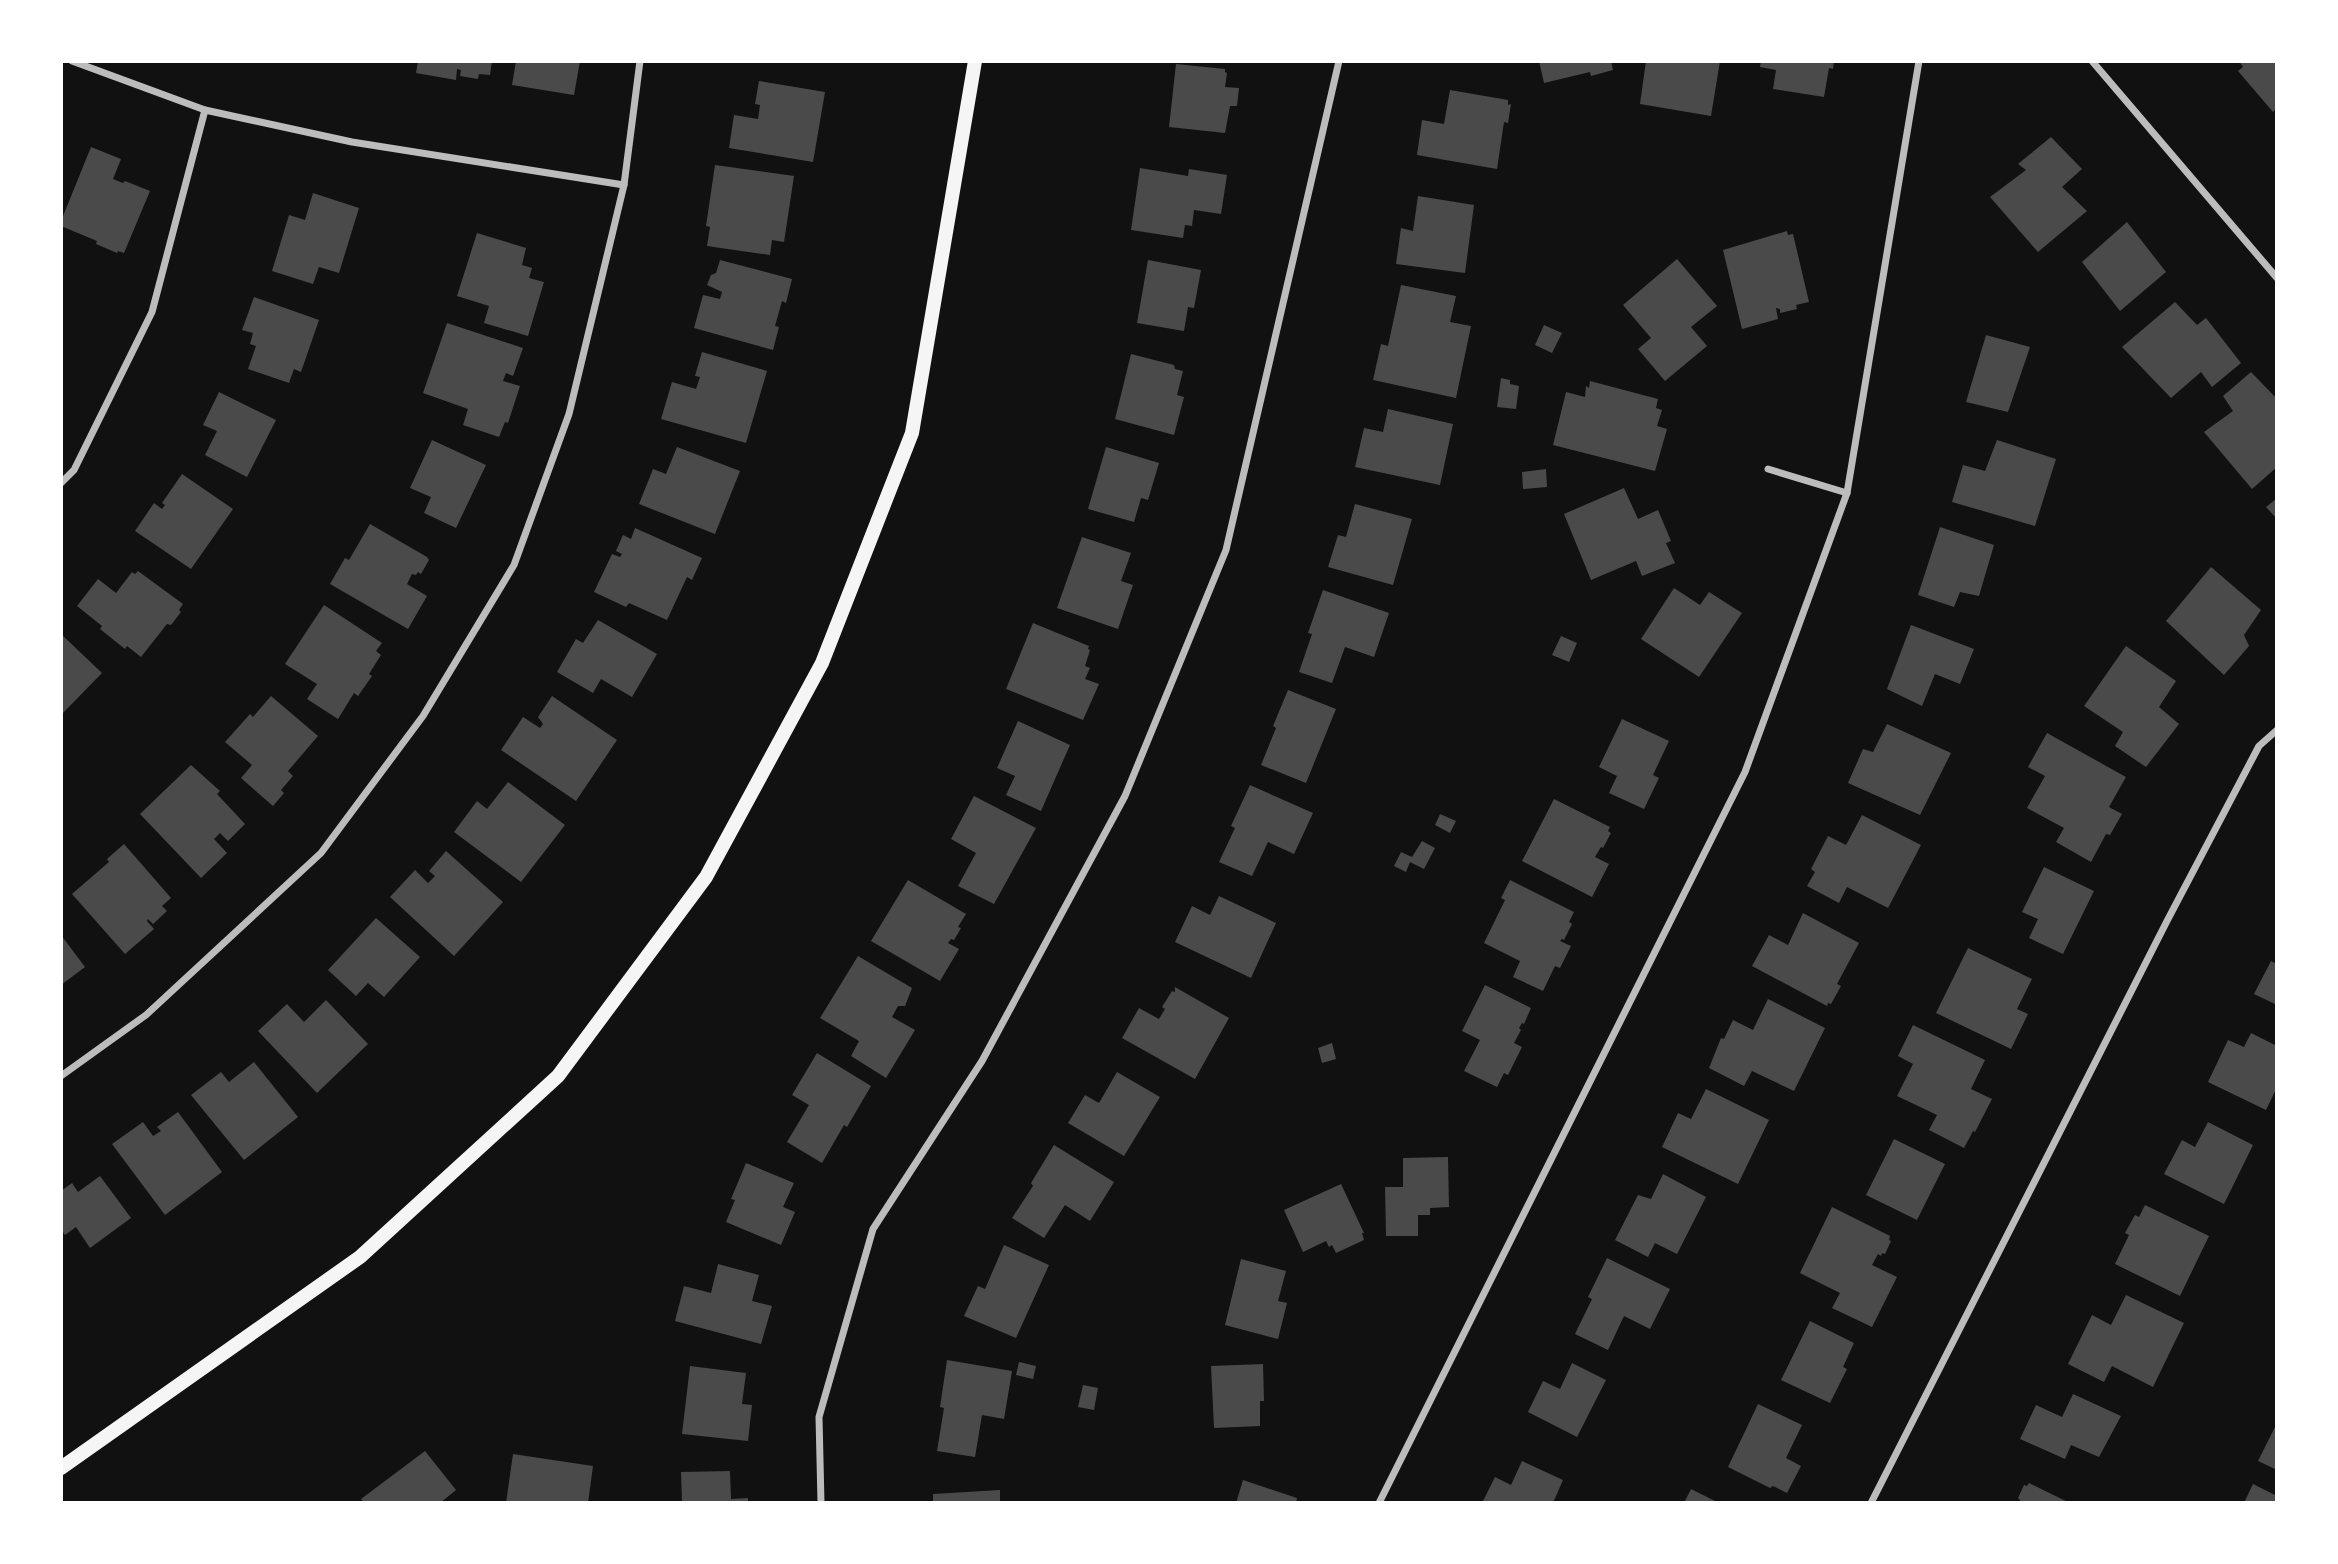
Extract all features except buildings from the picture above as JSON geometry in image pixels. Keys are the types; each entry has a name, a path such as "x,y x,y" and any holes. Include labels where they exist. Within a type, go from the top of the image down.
{"main road":[{"path":"61,1468 360,1257 558,1076 705,877 822,663 912,433 975,61"}],"street":[{"path":"72,61 205,110 352,142 624,185"},
{"path":"61,1076 146,1015 321,853 423,716 514,565 569,414 624,185 640,61"},
{"path":"821,1503 819,1417 873,1229 982,1061 1125,796 1226,550 1339,61"},
{"path":"1379,1503 1745,772 1847,493 1919,61"},
{"path":"2091,61 2277,278"},
{"path":"61,484 74,470 152,312 205,110"},
{"path":"1768,469 1847,493"},
{"path":"1871,1503 2167,920 2259,746 2277,730"}]}
